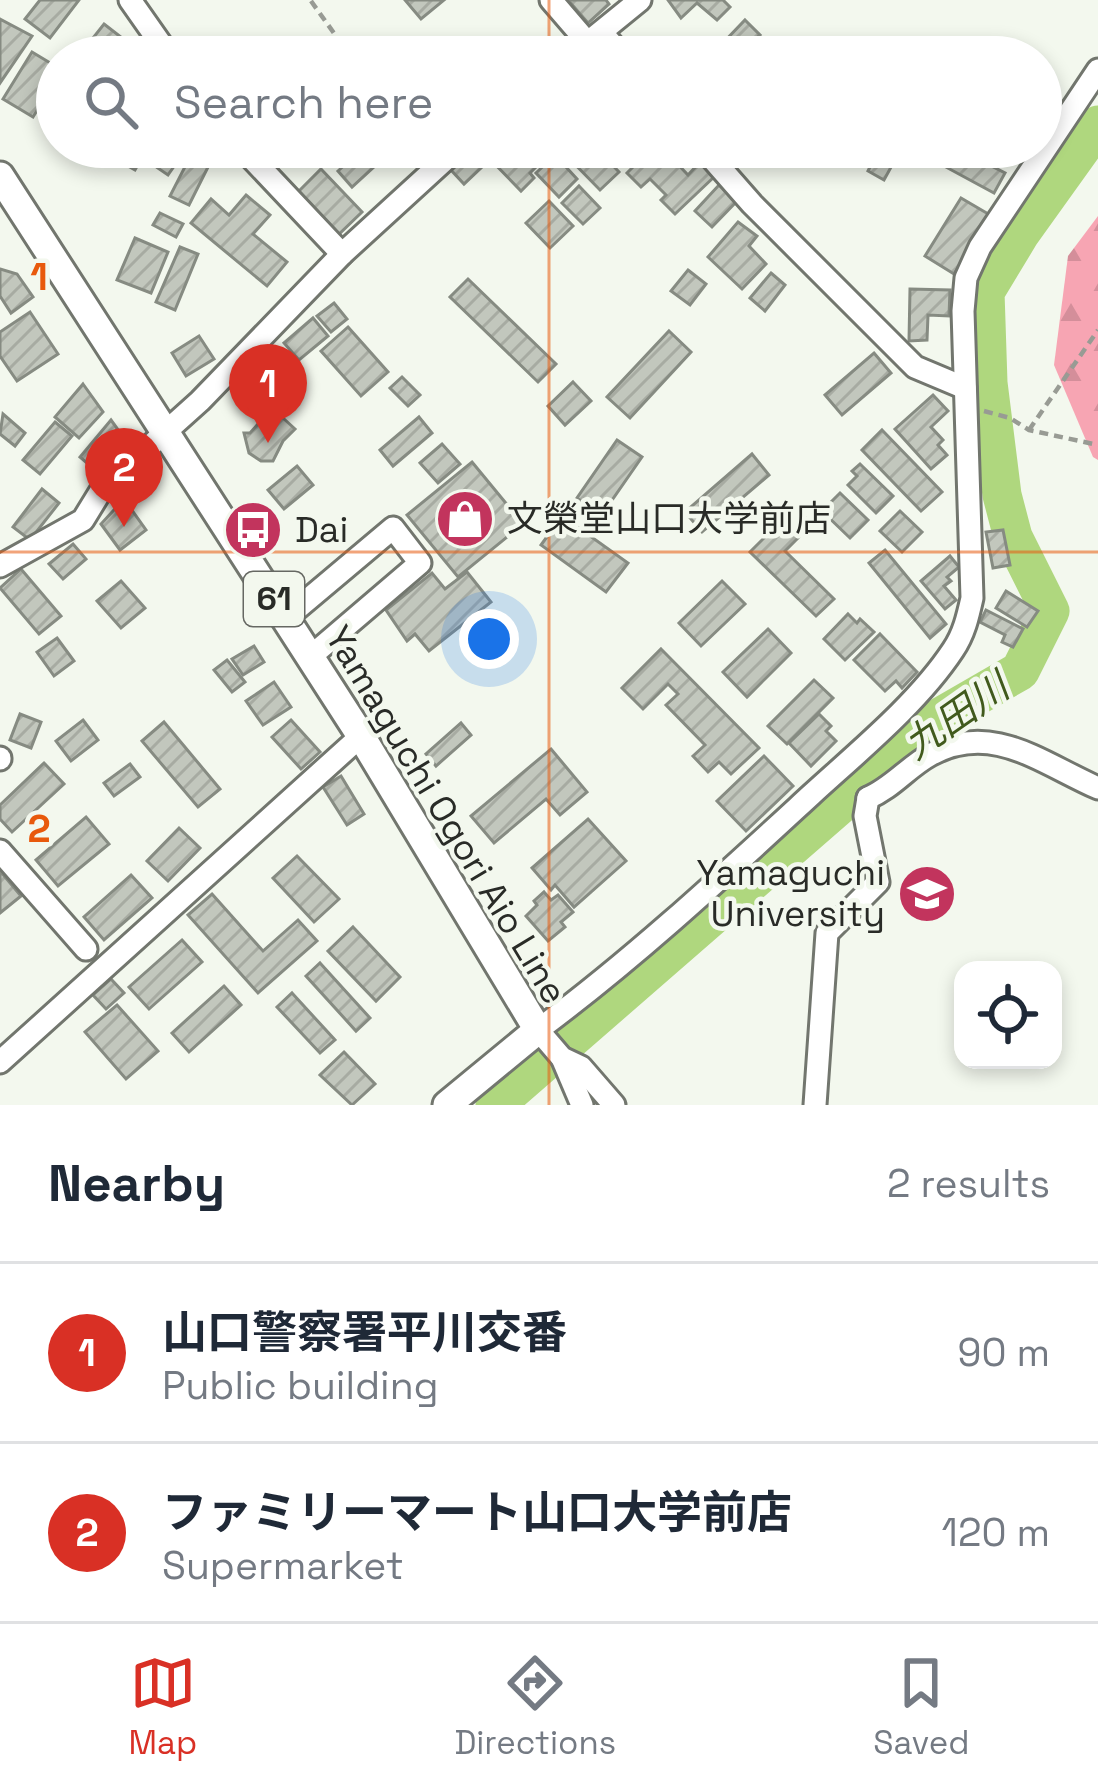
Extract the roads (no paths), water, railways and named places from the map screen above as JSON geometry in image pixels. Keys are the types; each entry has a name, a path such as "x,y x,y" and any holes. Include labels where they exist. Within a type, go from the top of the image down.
{"main road":[{"name":"Yamaguchi Ogori Aio Line","path":"0,176 361,736 538,1030 447,1105"}],"street":[{"path":"130,0 155,36"},
{"path":"551,0 580,36"},
{"path":"597,36 640,0"},
{"path":"1062,124 1098,70"},
{"path":"261,168 342,254"},
{"path":"0,566 83,520 102,489 200,401 342,254 436,168"},
{"path":"720,168 915,367 965,388"},
{"path":"582,1105 562,1058 538,1030 716,883 839,768 939,666 965,626 972,598 966,278 980,247 1033,168"},
{"path":"286,618 393,528 420,563 310,657"},
{"path":"0,1062 361,736"},
{"path":"815,1105 827,933 878,882 865,816 868,798 930,755 986,739 1098,788"},
{"path":"839,768 868,798"},
{"path":"0,851 86,949"},
{"path":"562,1058 581,1067 614,1105"}],"waterway":[{"name":"九田川","path":"495,1105 942,716 1020,671 1050,611 1013,537 1002,495 988,383 985,292 1098,125"}],"place":[{"name":"山口警察署平川交番","path":"268,443"},
{"name":"文榮堂山口大学前店","path":"465,519"},
{"name":"ファミリーマート山口大学前店","path":"124,527"},
{"name":"Dai","path":"253,530"},
{"name":"Yamaguchi University","path":"927,894"}]}
